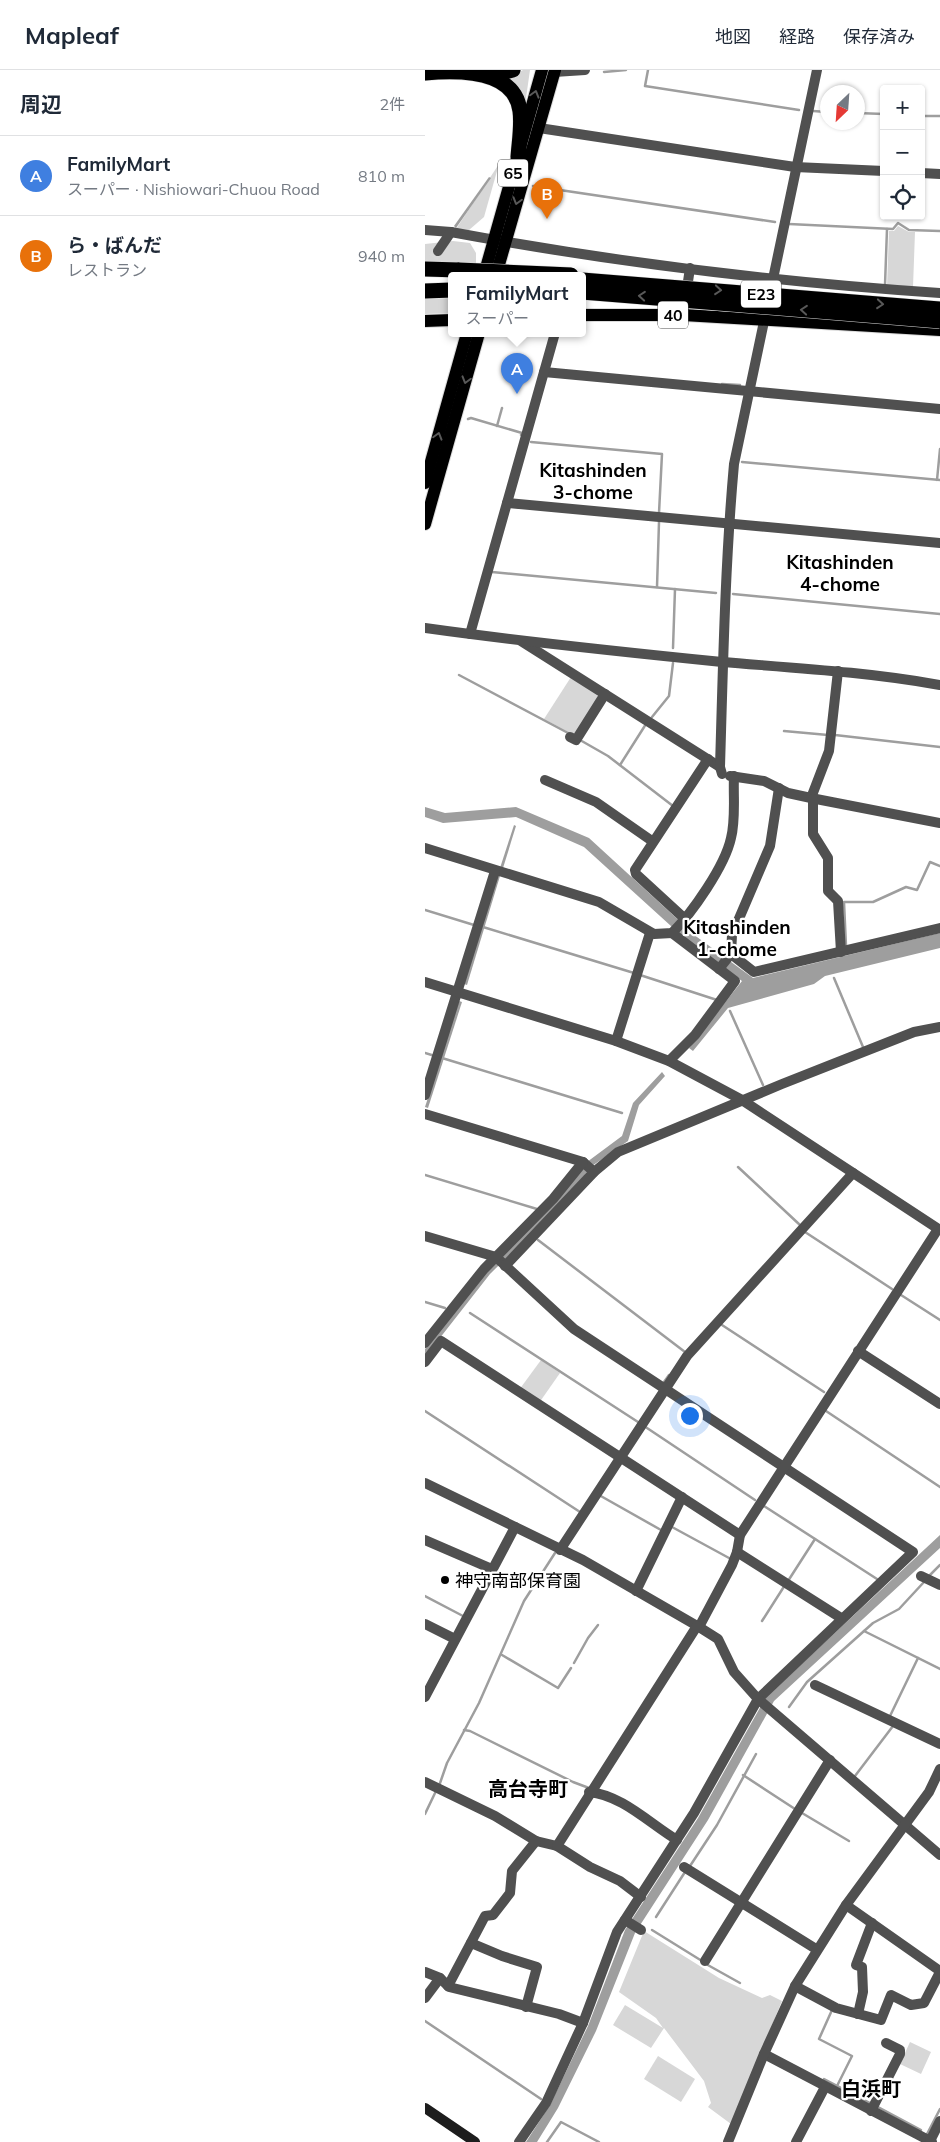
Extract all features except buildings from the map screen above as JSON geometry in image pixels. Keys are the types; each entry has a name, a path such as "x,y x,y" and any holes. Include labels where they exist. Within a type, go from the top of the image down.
{"highway":[{"path":"425,73 450,71 492,75 513,70"},
{"path":"492,75 510,86 518,102 520,122 518,157"},
{"path":"425,269 448,273"},
{"path":"425,279 448,275"},
{"path":"586,276 636,280 674,286"},
{"name":"E23","path":"586,280 940,309"},
{"path":"425,291 448,290"},
{"name":"E23","path":"586,292 940,321"}],"main road":[{"name":"65","path":"485,272 500,241 539,128 550,71"},
{"name":"65","path":"496,272 500,241 518,157 550,71"},
{"name":"40","path":"586,316 683,315 940,330"},
{"path":"425,321 448,320"},
{"path":"425,483 466,337"},
{"path":"425,524 478,337"},
{"path":"425,2108 475,2142"}],"street":[{"path":"550,71 585,70"},
{"path":"721,770 723,662 729,523 734,464 747,391 817,70"},
{"path":"539,128 795,167 880,171"},
{"path":"925,173 940,174"},
{"path":"425,230 451,232 500,241 772,279 940,293"},
{"path":"438,251 451,232"},
{"path":"683,315 690,268"},
{"path":"469,634 554,337"},
{"path":"544,372 940,409"},
{"path":"507,502 940,543"},
{"path":"425,628 521,641 723,662 837,671 940,685"},
{"path":"521,641 708,759 721,770 734,776 765,781 788,793 812,799 940,823"},
{"path":"837,671 829,751 812,799 813,834 828,858 828,891 838,900 841,952"},
{"path":"570,737 576,740 605,694"},
{"path":"684,921 636,874 635,870 652,841 708,759"},
{"path":"425,848 599,902 650,933 663,935 673,932 684,921 715,874 731,839 734,776"},
{"path":"545,780 596,802 652,841"},
{"path":"719,969 731,954 732,935 770,846 779,788"},
{"path":"425,1095 495,871"},
{"path":"731,954 754,972 940,928"},
{"path":"669,1061 695,1035 735,981 673,932"},
{"path":"616,1041 650,933"},
{"path":"425,982 616,1041 669,1061 742,1100 939,1230 858,1350 739,1534 737,1552 698,1626 591,1790 557,1846"},
{"path":"500,1261 553,1199 588,1167 618,1152 742,1100 914,1032 940,1027"},
{"path":"425,1114 588,1167"},
{"path":"425,1343 449,1311 500,1261 588,1167"},
{"path":"560,1550 687,1356 853,1173"},
{"path":"425,1236 500,1261 574,1329 913,1552 841,1618 760,1700 679,1838 627,1921 617,1932 583,2023 546,2102 519,2142"},
{"path":"425,1362 441,1341 739,1534"},
{"path":"858,1350 940,1404"},
{"path":"425,1483 583,1560 718,1639 734,1672 760,1700 940,1855"},
{"path":"636,1591 682,1497"},
{"path":"425,1697 428,1683 455,1639 515,1527"},
{"path":"425,1540 492,1569"},
{"path":"737,1552 841,1618"},
{"path":"921,1576 940,1585"},
{"path":"425,1624 455,1639"},
{"path":"815,1685 940,1744"},
{"path":"705,1961 830,1760"},
{"path":"729,2142 764,2054 795,1986 846,1905 929,1792 940,1769"},
{"path":"433,1786 495,1816 536,1841 557,1846 590,1867 619,1881 641,1897"},
{"path":"591,1790 648,1818 653,1826 679,1838"},
{"path":"425,1998 444,1982 471,1943 485,1916 493,1915 510,1893 512,1871 536,1841"},
{"path":"684,1867 816,1950"},
{"path":"795,1986 831,2006 881,2020 891,1995 911,2005 924,2002 940,1971 846,1905"},
{"path":"627,1921 640,1929"},
{"path":"857,2014 863,1992 862,1967 857,1964 872,1923"},
{"path":"471,1943 502,1956 537,1967 526,2007"},
{"path":"425,1972 444,1982 526,2007 559,2014 583,2023"},
{"path":"871,2111 901,2054 900,2050 886,2043"},
{"path":"764,2054 924,2140 940,2121"},
{"path":"796,2142 825,2087"}],"shaded area":[{"path":"523,70 530,70 525,105 521,94 509,78"},
{"path":"499,164 484,217 469,230 456,229"},
{"path":"489,177 491,178 456,228 454,226"},
{"path":"898,226 909,232 915,232 913,287 887,286 889,231 894,231"},
{"path":"453,241 470,243 476,253 476,263 425,263 425,244"},
{"path":"448,298 448,313 425,314 425,299"},
{"path":"571,677 597,693 598,698 574,735 544,719"},
{"path":"425,807 445,813 516,807 589,838 697,937 753,978 940,933 940,948 825,976 814,984 728,1008 693,1051 689,1048 742,981 693,946 584,847 516,817 443,823 425,817"},
{"path":"514,825 516,826 503,868 500,868"},
{"path":"497,875 500,876 467,985 464,984"},
{"path":"459,1001 462,1002 428,1108 425,1107"},
{"path":"662,1072 665,1076 639,1105 628,1141 592,1166 562,1203 490,1274 425,1357 425,1349 486,1270 587,1162 622,1136 633,1103"},
{"path":"541,1360 560,1373 539,1403 519,1390"},
{"path":"940,1535 940,1548 774,1701 708,1820 635,1933 596,2031 558,2108 537,2142 526,2142 550,2105 588,2026 625,1930 698,1818 766,1697"},
{"path":"644,1931 719,1978 762,1998 770,1995 782,2001 731,2124 708,2107 711,2103 704,2081 664,2028 651,2048 613,2025 625,2005 663,2028 656,2018 619,1992"},
{"path":"910,2042 931,2052 921,2074 900,2064"},
{"path":"658,2056 695,2079 681,2102 644,2079"}],"waterway":[{"path":"604,72 626,70"},
{"path":"648,70 645,86 799,110"},
{"path":"813,111 820,112"},
{"path":"865,113 880,114"},
{"path":"925,116 940,116"},
{"path":"533,186 775,222"},
{"path":"789,224 893,229 898,223 909,230 940,231"},
{"path":"885,285 887,229"},
{"path":"722,384 740,385"},
{"path":"497,426 502,408"},
{"path":"468,419 471,418 522,433 521,435"},
{"path":"531,442 662,454 659,513"},
{"path":"937,480 940,449"},
{"path":"742,462 940,480"},
{"path":"657,587 659,522"},
{"path":"492,572 716,593"},
{"path":"673,648 675,589"},
{"path":"733,594 940,614"},
{"path":"652,717 669,696 673,663"},
{"path":"459,675 570,734"},
{"path":"620,765 646,724"},
{"path":"784,731 828,735"},
{"path":"835,735 940,747"},
{"path":"580,740 608,756 673,806"},
{"path":"846,946 844,902 873,902 906,887 917,890 930,862 940,866"},
{"path":"425,910 474,925"},
{"path":"483,927 634,973"},
{"path":"640,975 717,1000"},
{"path":"834,978 863,1047"},
{"path":"730,1011 763,1085"},
{"path":"425,1053 435,1056"},
{"path":"442,1058 622,1113"},
{"path":"738,1167 800,1225"},
{"path":"425,1175 537,1209"},
{"path":"805,1232 892,1289"},
{"path":"538,1240 685,1352"},
{"path":"901,1295 940,1320"},
{"path":"425,1302 445,1308"},
{"path":"470,1313 638,1422"},
{"path":"722,1325 824,1392"},
{"path":"664,1382 669,1375"},
{"path":"425,1411 580,1512"},
{"path":"826,1411 940,1487"},
{"path":"644,1426 755,1500"},
{"path":"599,1495 661,1530"},
{"path":"764,1506 877,1579"},
{"path":"672,1527 729,1558"},
{"path":"788,1581 815,1539"},
{"path":"439,1786 447,1763 479,1703 524,1601 555,1553"},
{"path":"930,1575 940,1565"},
{"path":"789,1707 807,1682 873,1623 899,1609 924,1582"},
{"path":"762,1621 785,1585"},
{"path":"425,1596 463,1616"},
{"path":"574,1663 588,1638 598,1625"},
{"path":"864,1631 940,1669"},
{"path":"502,1655 558,1688 571,1668"},
{"path":"890,1716 918,1658"},
{"path":"855,1776 893,1726"},
{"path":"464,1730 470,1731 573,1782 589,1788"},
{"path":"690,1866 717,1825 756,1754"},
{"path":"743,1775 795,1809"},
{"path":"425,1814 436,1791"},
{"path":"802,1813 849,1841"},
{"path":"656,1917 685,1872"},
{"path":"652,1930 702,1961"},
{"path":"706,1964 740,1983"},
{"path":"832,2010 819,2039 852,2056 837,2086"},
{"path":"425,2021 541,2099"},
{"path":"824,2079 870,2103"},
{"path":"878,2107 921,2130"},
{"path":"926,2136 940,2109"},
{"path":"547,2142 561,2122 599,2142"}],"tunnel":[{"path":"425,270 438,251"}],"place":[{"name":"ら・ばんだ","path":"547,219"},
{"name":"FamilyMart","path":"517,394"},
{"name":"神守南部保育園","path":"445,1580"}],"district":[{"name":"Kitashinden 3-chome","path":"593,481"},
{"name":"Kitashinden 4-chome","path":"840,573"},
{"name":"Kitashinden 1-chome","path":"737,938"},
{"name":"高台寺町","path":"528,1788"},
{"name":"白浜町","path":"871,2088"}]}
